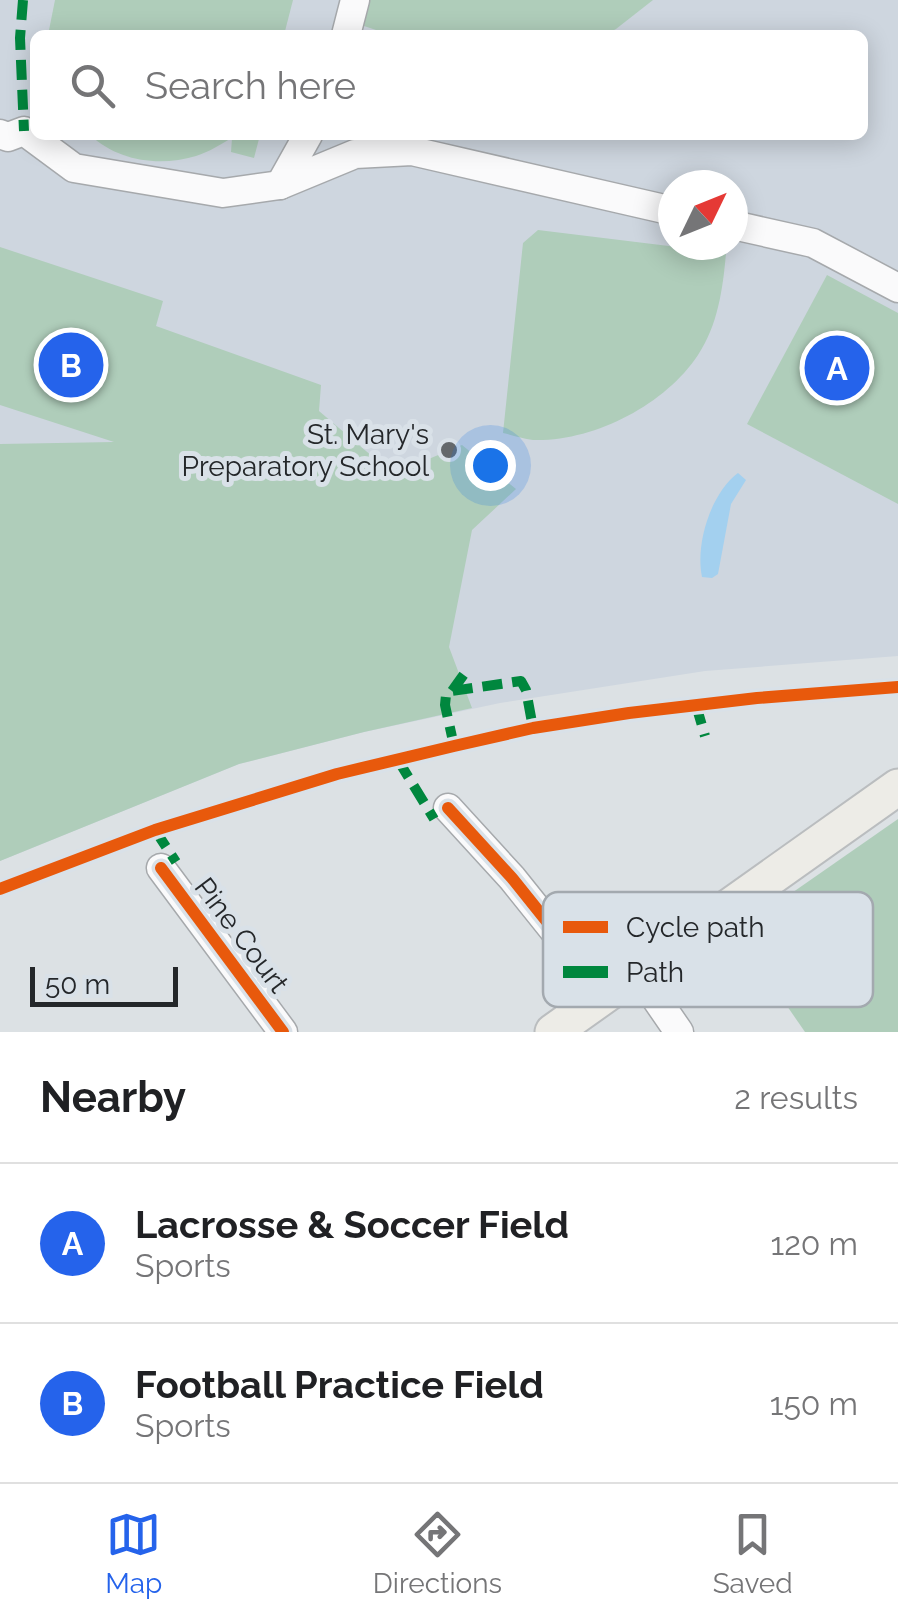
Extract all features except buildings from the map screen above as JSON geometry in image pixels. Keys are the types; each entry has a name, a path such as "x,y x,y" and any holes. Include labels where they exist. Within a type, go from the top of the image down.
{"main road":[{"path":"749,892 898,787"},
{"path":"553,1032 587,1007"}],"street":[{"path":"347,30 354,0"},
{"path":"0,134 24,131 30,135"},
{"path":"36,140 74,168 223,192 280,185 355,154 412,151 658,208"},
{"path":"280,185 305,140"},
{"path":"748,228 813,243 898,288"},
{"path":"448,808 543,917"},
{"name":"Pine Court","path":"160,868 284,1032"},
{"path":"661,1007 678,1032"}],"shaded area":[{"name":"St. Mary's Preparatory School","path":"0,0 898,0 898,656 705,671 500,703 239,764 0,861"}],"green space":[{"path":"55,0 293,0 285,30 49,30"},
{"path":"368,0 653,0 614,30 376,30 364,26"},
{"path":"96,140 228,140 196,156 168,161 126,156"},
{"path":"232,140 259,140 254,158 231,152"},
{"path":"538,230 658,245 658,260 725,260 715,319 698,355 667,390 603,427 556,439 533,440 503,433 523,243"},
{"path":"0,247 163,301 156,326 321,385 319,411 393,474 462,445 516,489 472,530 449,647 472,708 239,764 0,861 0,444 114,442 0,405"},
{"path":"827,275 898,313 898,504 747,424"},
{"path":"898,819 898,1032 805,1032 788,1007 873,1007 873,892 793,892"}],"water":[{"path":"738,473 746,480 731,504 718,574 702,577 701,550 707,520 720,493"}],"marked path":[{"path":"23,0 20,38 24,131"},
{"path":"452,691 467,670"},
{"path":"454,746 445,705 446,695 452,691 521,681 533,728"},
{"path":"696,705 705,736"},
{"path":"398,760 434,819"},
{"path":"155,830 176,862"}],"cycle path":[{"path":"0,889 155,830 337,774 533,728 757,698 898,687"},
{"path":"448,808 543,917"},
{"path":"161,868 283,1032"}],"place":[{"name":"Football Practice Field","path":"71,365"},
{"name":"Lacrosse & Soccer Field","path":"837,368"},
{"name":"St. Mary's Preparatory School","path":"449,450"}]}
